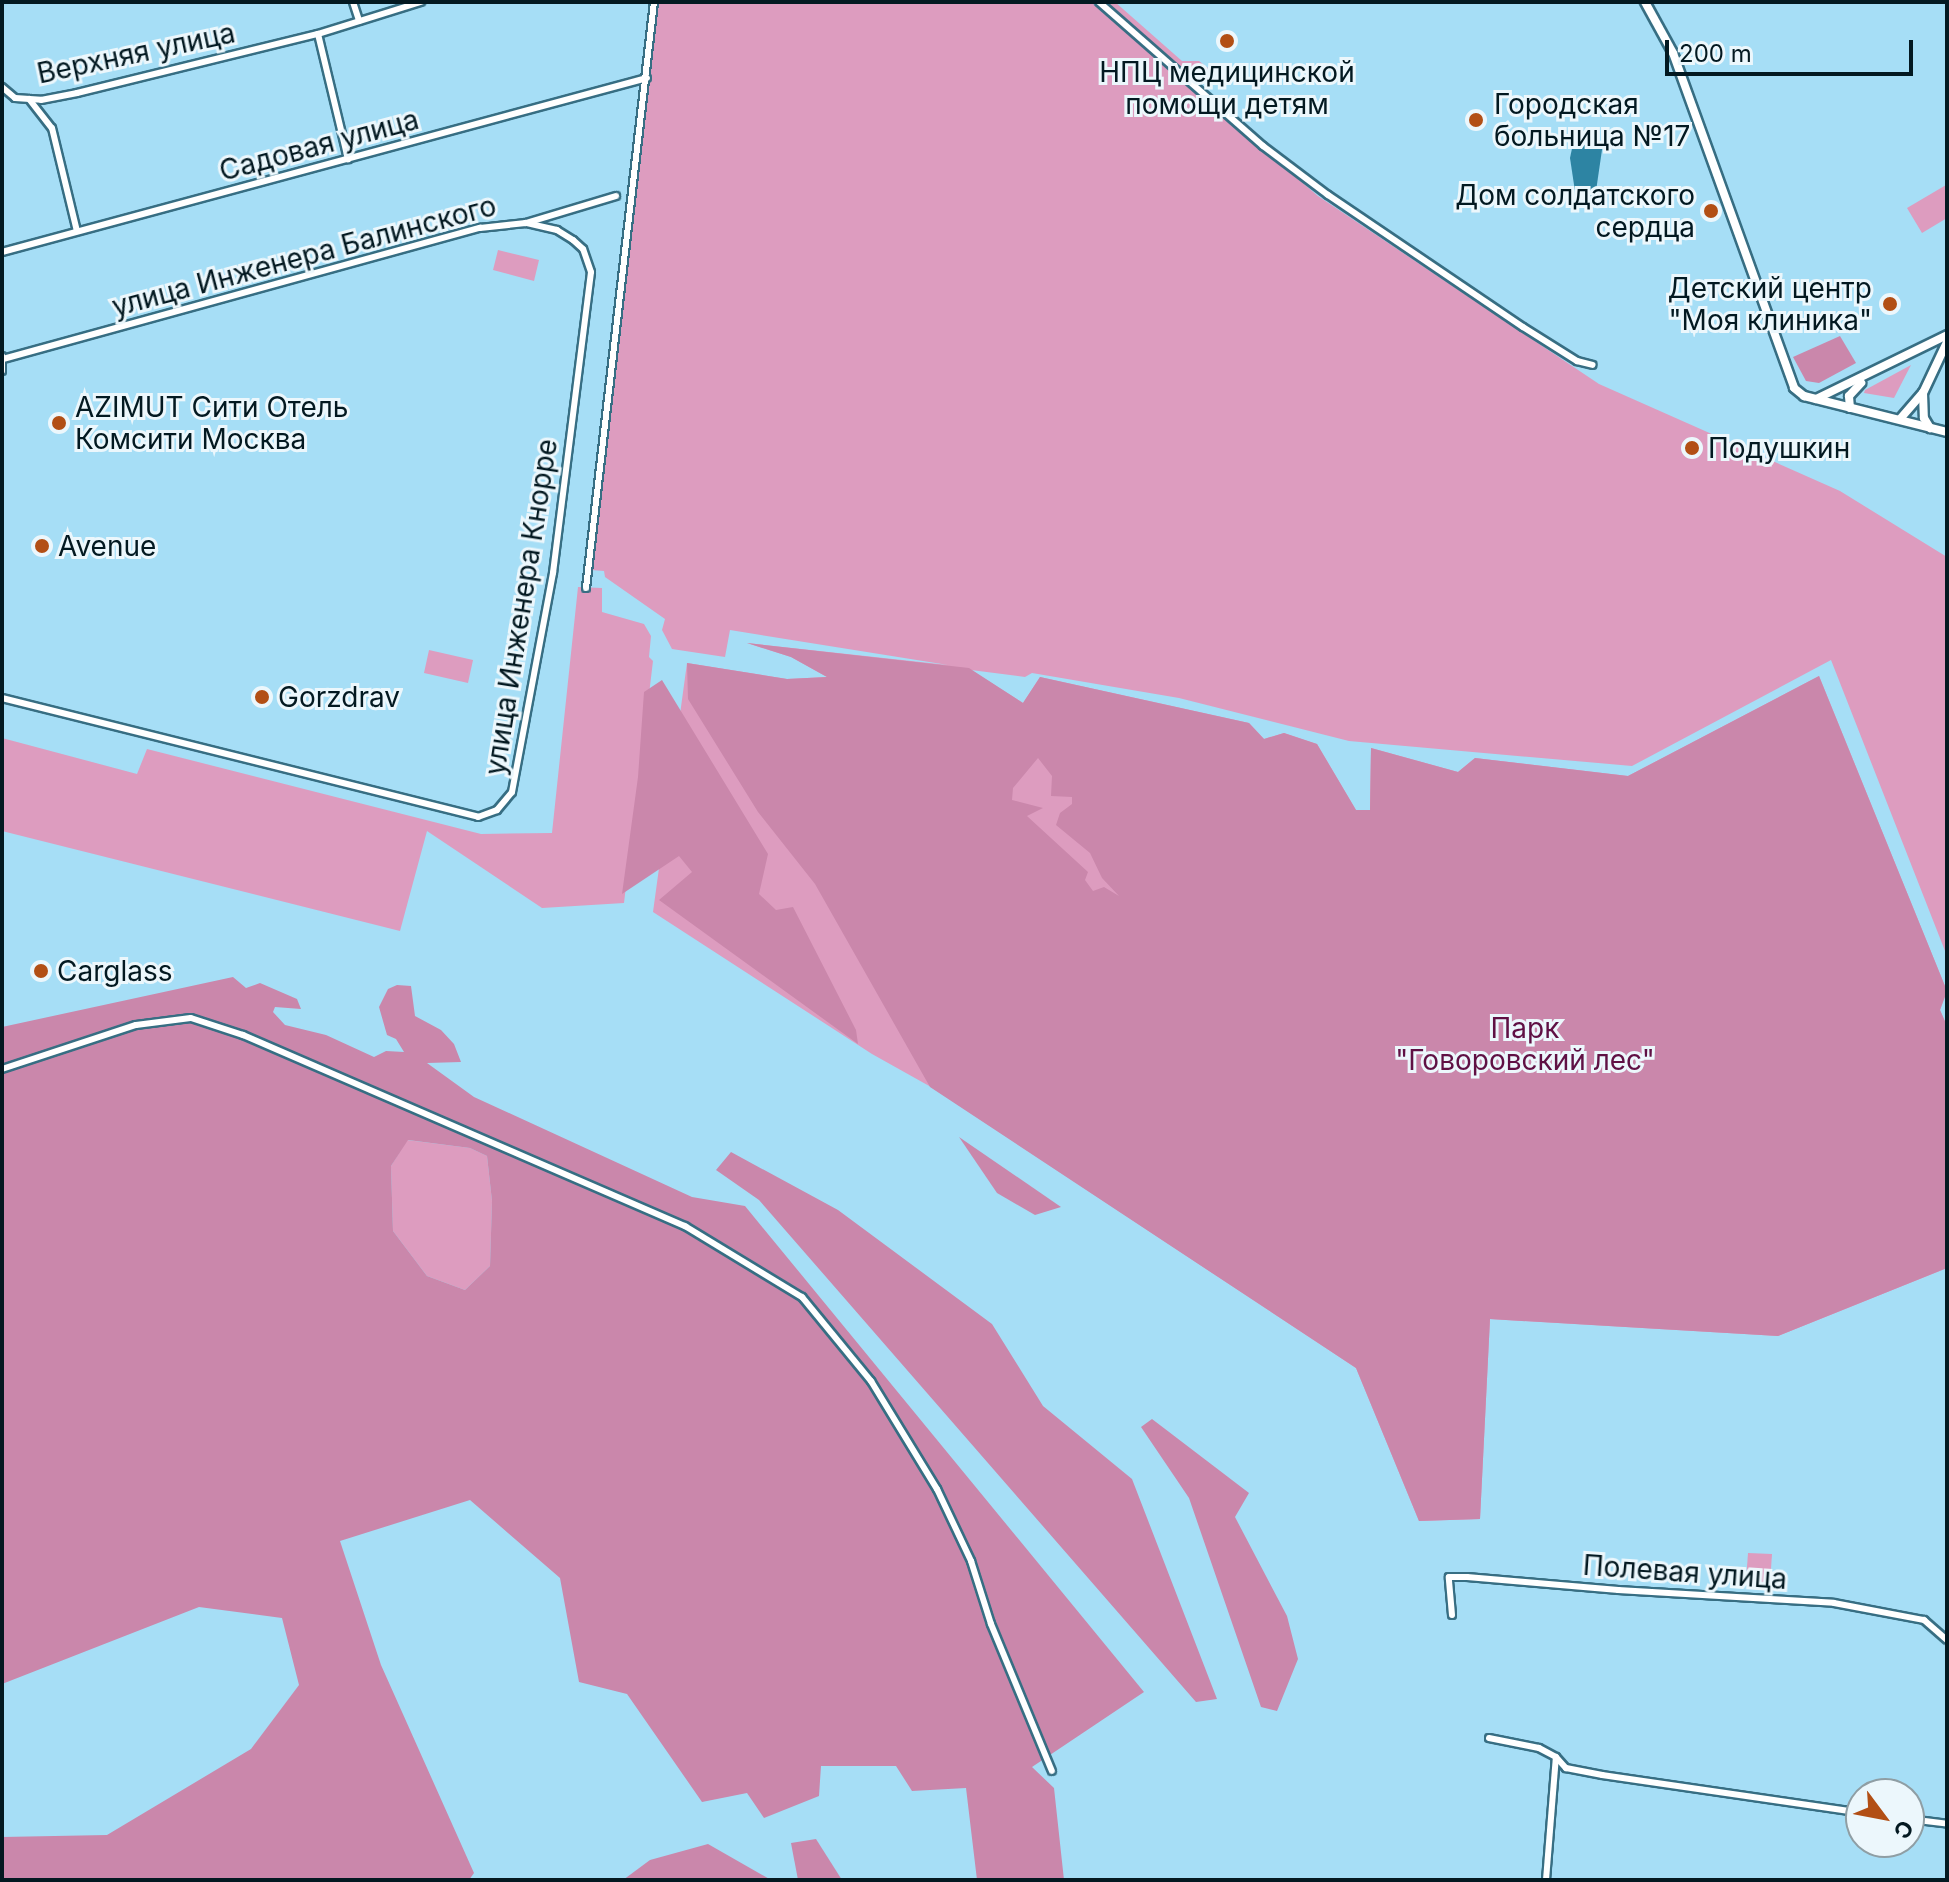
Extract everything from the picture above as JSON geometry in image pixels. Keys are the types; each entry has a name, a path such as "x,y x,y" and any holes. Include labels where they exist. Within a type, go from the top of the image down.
{"street":[{"path":"353,2 359,21"},
{"name":"Верхняя улица","path":"2,87 15,98 77,93 318,34 421,2"},
{"path":"586,588 654,2"},
{"path":"1099,2 1263,146 1328,195 1523,327 1577,361 1593,365"},
{"path":"1645,2 1673,53 1794,388 1816,399 1947,432"},
{"path":"318,34 348,159"},
{"name":"Садовая улица","path":"2,252 647,78"},
{"path":"29,99 52,128 77,231"},
{"name":"улица Инженера Балинского","path":"2,371 2,357 480,228 526,223 616,196"},
{"name":"улица Инженера Кнорре","path":"2,698 478,817 497,810 512,792 553,573 591,272 583,249 573,240 557,230 526,223"},
{"path":"1816,399 1868,377 1947,335"},
{"path":"1900,419 1923,393 1947,342"},
{"path":"1850,408 1849,396 1868,377"},
{"path":"1923,393 1924,418 1930,428"},
{"path":"2,1069 136,1025 191,1018 243,1035 685,1226 802,1297 871,1381 937,1489 971,1561 991,1624 1052,1771"},
{"name":"Полевая улица","path":"1452,1615 1449,1577 1467,1577 1834,1603 1924,1620 1947,1640"},
{"path":"1489,1738 1539,1748 1556,1757 1566,1768 1845,1811"},
{"path":"1546,1880 1556,1757"},
{"path":"1925,1821 1947,1824"}],"green space":[{"path":"659,2 1091,2 1318,196 1599,384 1840,491 1947,557 1947,956 1831,660 1632,766 1349,741 1179,698 1032,673 1025,677 971,670 1023,703 1040,677 1249,723 1264,739 1284,733 1317,744 1356,810 1370,810 1371,748 1458,772 1475,758 1628,776 1819,676 1947,991 1940,1010 1947,1026 1947,1268 1778,1336 1490,1319 1480,1519 1419,1521 1356,1368 931,1087 872,1054 653,912 687,663 787,679 827,677 791,657 747,643 948,665 730,630 725,657 672,649 662,630 665,619 605,577 604,571 591,570"},
{"path":"1106,2 1115,2 1182,61 1199,61 1208,68 1201,84"},
{"path":"1946,185 1947,218 1922,233 1907,208"},
{"path":"498,250 539,260 534,281 493,270"},
{"path":"1840,336 1856,363 1819,383 1806,381 1793,357"},
{"path":"1911,365 1894,398 1864,393 1865,390"},
{"path":"578,587 602,588 602,612 644,624 651,636 649,657 653,661 624,903 542,908 427,831 400,931 2,831 2,738 137,774 147,749 481,834 552,833"},
{"name":"Парк \"Говоровский лес\"","path":"747,643 969,668 1023,703 1040,677 1249,723 1264,739 1284,733 1317,744 1356,810 1370,810 1371,748 1458,772 1475,758 1628,776 1819,676 1947,991 1940,1010 1947,1026 1947,1268 1778,1336 1490,1319 1480,1519 1419,1521 1356,1368 930,1087 815,884 758,812 688,699 687,663 787,679 827,677 791,657","holes":["1038,758 1052,776 1051,796 1072,797 1072,804 1060,813 1056,825 1090,853 1102,878 1119,896 1104,887 1093,891 1085,880 1088,872 1027,816 1043,808 1012,800 1013,788"]},
{"path":"429,650 473,660 468,683 424,673"},
{"path":"662,680 768,854 759,894 776,910 793,907 856,1030 858,1044 659,900 692,872 679,856 622,894 638,777 644,692"},
{"path":"233,977 246,988 260,983 297,999 301,1009 275,1007 273,1012 285,1025 326,1035 374,1057 386,1051 404,1052 396,1039 387,1035 379,1007 388,989 397,985 411,986 415,1016 441,1030 454,1044 461,1062 427,1063 474,1097 692,1197 745,1206 1144,1692 1032,1767 1054,1788 1064,1880 977,1880 966,1788 912,1791 896,1766 821,1766 819,1796 764,1818 747,1793 702,1802 627,1694 579,1682 560,1578 470,1500 340,1541 381,1665 474,1873 469,1880 2,1880 2,1837 107,1835 251,1749 299,1685 282,1618 199,1607 2,1684 2,1027","holes":["408,1140 470,1148 487,1156 492,1201 490,1266 465,1290 427,1276 393,1231 391,1166"]},
{"path":"959,1137 1061,1207 1035,1215 997,1193"},
{"path":"407,1140 470,1148 487,1156 492,1201 490,1266 465,1290 427,1276 393,1231 391,1166"},
{"path":"731,1152 838,1210 992,1324 1043,1406 1132,1479 1217,1699 1196,1702 759,1200 716,1170"},
{"path":"1152,1419 1249,1493 1235,1517 1287,1616 1298,1659 1277,1711 1261,1707 1189,1498 1141,1427"},
{"path":"1748,1553 1772,1554 1770,1583 1746,1581"},
{"path":"816,1839 842,1880 798,1880 791,1843"},
{"path":"708,1844 771,1880 623,1880 650,1860"}],"water":[{"path":"1585,132 1603,143 1596,191 1588,204 1576,198 1570,158 1574,139"}],"place":[{"name":"НПЦ медицинской помощи детям","path":"1227,41"},
{"name":"Городская больница №17","path":"1476,120"},
{"name":"Дом солдатского сердца","path":"1711,211"},
{"name":"Детский центр \"Моя клиника\"","path":"1890,304"},
{"name":"AZIMUT Сити Отель Комсити Москва","path":"59,423"},
{"name":"Подушкин","path":"1692,448"},
{"name":"Avenue","path":"42,546"},
{"name":"Gorzdrav","path":"262,697"},
{"name":"Carglass","path":"41,971"}]}
